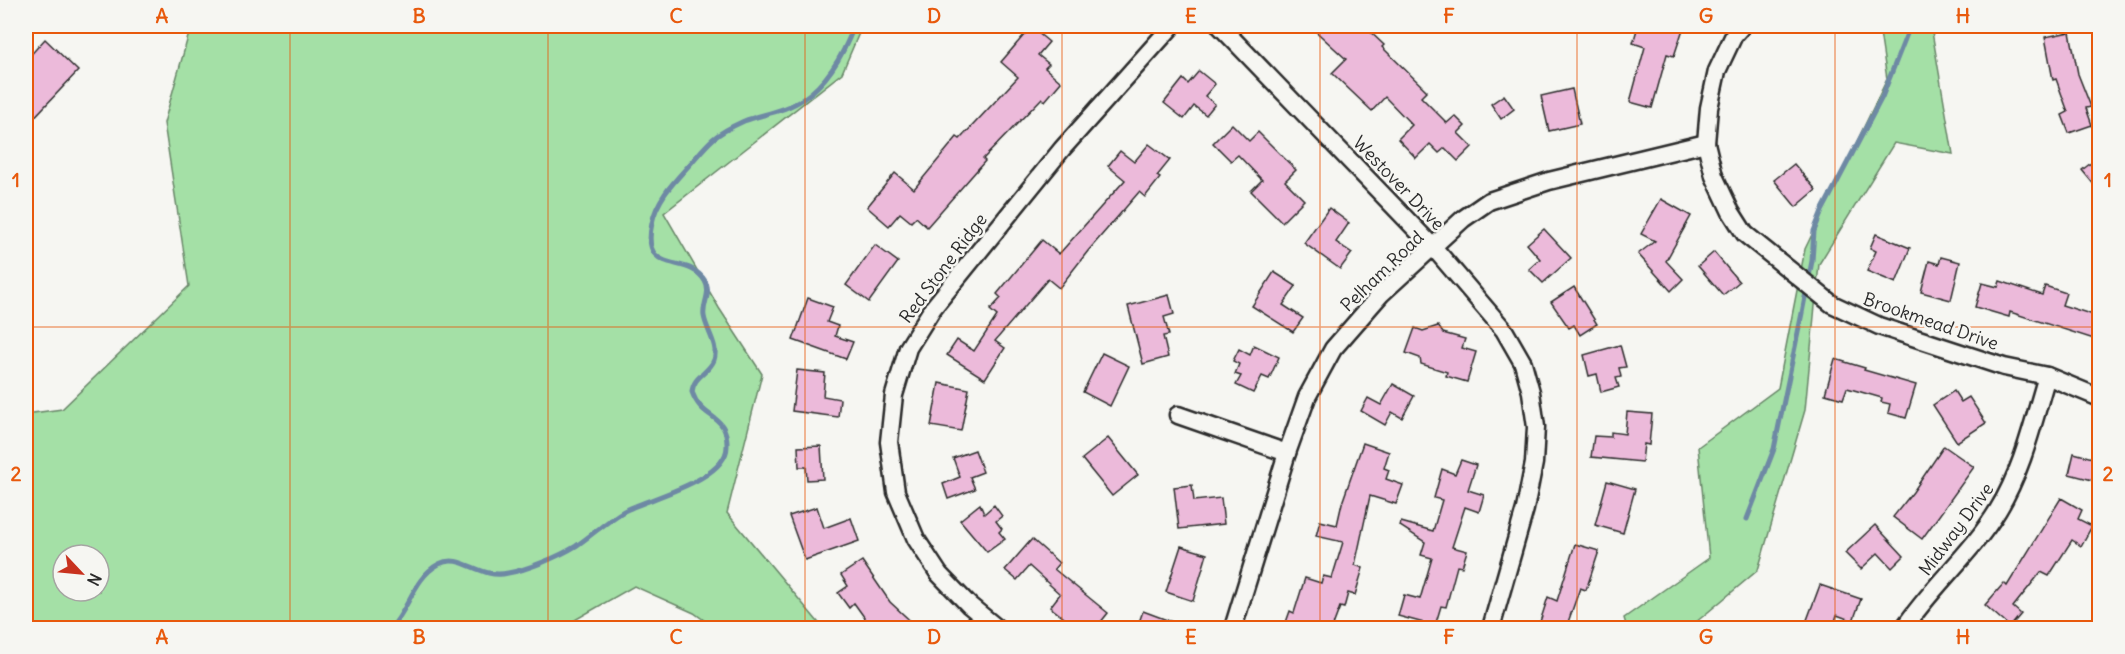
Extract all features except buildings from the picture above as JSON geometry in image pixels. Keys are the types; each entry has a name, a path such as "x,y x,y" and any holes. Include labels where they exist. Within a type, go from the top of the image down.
{"street":[{"name":"Red Stone Ridge","path":"997,628 969,605 939,574 916,539 896,492 890,442 894,395 908,348 933,308 1062,149 1172,26"},
{"name":"Westover Drive","path":"1220,26 1434,248 1504,330 1523,363 1532,392 1536,427 1534,463 1525,509 1491,628"},
{"name":"Brookmead Drive","path":"1742,26 1734,34 1717,71 1709,108 1706,143 1714,176 1731,212 1745,234 1832,304 1879,326 2004,367 2047,376 2100,398"},
{"name":"Pelham Road","path":"1233,628 1287,453 1307,397 1333,349 1381,294 1434,248 1463,219 1489,201 1549,181 1706,143"},
{"name":"Midway Drive","path":"1904,628 1958,564 1998,511 2018,473 2047,376"},
{"path":"1178,415 1287,453"}],"green space":[{"path":"191,26 862,26 842,73 664,213 719,308 762,374 727,513 823,628 715,628 694,613 634,586 561,628 26,628 26,414 62,409 189,286 164,123"},
{"path":"1879,26 1931,26 1953,154 1894,143 1819,264 1805,410 1758,570 1695,623 1695,628 1627,628 1624,618 1709,558 1698,447 1778,388 1805,249 1887,79"}],"waterway":[{"path":"391,628 423,577 439,564 455,561 488,573 498,574 534,566 576,546 624,511 701,478 724,458 727,446 723,428 702,408 692,392 695,382 712,364 715,354 714,343 704,316 707,285 697,272 659,258 653,251 650,240 654,214 673,183 716,136 744,121 789,107 812,92 834,66 854,26"},
{"path":"1747,519 1774,449 1812,261 1814,231 1822,211 1882,97 1910,26"}]}
